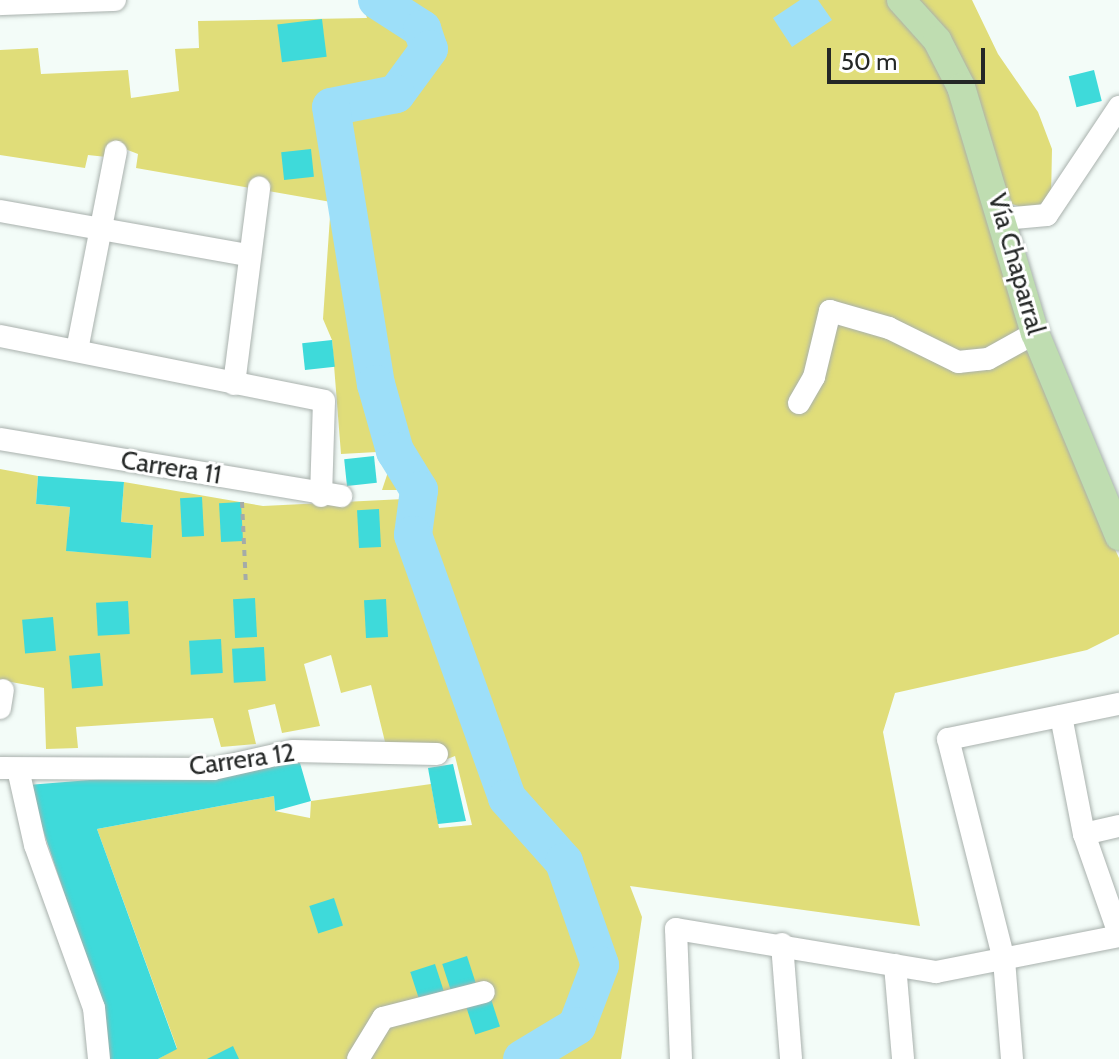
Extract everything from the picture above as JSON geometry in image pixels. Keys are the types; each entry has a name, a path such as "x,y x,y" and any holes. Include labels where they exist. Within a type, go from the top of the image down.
{"main road":[{"name":"Vía Chaparral","path":"901,0 937,40 961,87 1035,333 1119,536"}],"street":[{"path":"0,4 115,0"},
{"path":"1003,219 1047,215 1119,107"},
{"path":"77,350 116,152"},
{"path":"0,336 234,384 248,255 259,188"},
{"path":"0,211 248,255"},
{"path":"799,403 814,377 830,311 889,328 958,362 988,359 1035,333"},
{"name":"Carrera 11","path":"0,439 331,496 324,401 234,384"},
{"path":"1012,1059 1004,960 948,739 1119,704"},
{"path":"681,1059 676,929 782,944 936,972 1119,935 1084,834 1061,716"},
{"name":"Carrera 12","path":"9,769 213,769 293,751 437,754"},
{"path":"9,769 94,1008 99,1059"},
{"path":"1084,834 1119,826"},
{"path":"782,944 791,1059"},
{"path":"895,965 903,1059"},
{"path":"358,1059 383,1018 484,992"}],"path":[{"path":"241,479 246,586"}],"shaded area":[{"path":"361,0 897,0 928,40 958,104 1072,456 1119,558 1119,634 1087,650 895,693 883,732 920,926 630,886 642,917 621,1059 158,1059 177,1048 97,829 274,796 275,811 310,818 311,801 431,784 439,828 472,825 455,756 442,761 388,754 371,685 341,693 331,655 304,664 320,726 282,733 275,704 248,710 256,744 221,747 213,718 76,727 78,748 46,749 44,688 0,680 0,469 38,476 36,504 70,507 67,551 151,557 153,525 121,522 124,482 263,506 404,499 402,490 382,490 395,451 341,454 332,340 323,319 331,202 136,168 138,154 120,147 116,158 88,155 85,168 0,155 0,50 38,48 41,74 128,70 131,98 179,91 175,49 199,48 198,21 367,18"},
{"path":"911,0 972,0 998,54 1038,112 1052,149 1051,198 1030,210 1012,204 967,81"}],"water":[{"path":"800,0 818,0 832,20 792,47 773,18"}],"building":[{"path":"322,19 327,57 282,62 277,24"},
{"path":"1094,70 1102,101 1077,107 1069,76"},
{"path":"311,149 314,177 284,180 281,152"},
{"path":"332,340 335,367 305,370 302,343"},
{"path":"374,456 377,483 347,486 344,459"},
{"path":"38,476 124,482 121,522 153,525 151,558 66,551 70,507 36,504"},
{"path":"202,497 204,536 182,537 180,498"},
{"path":"241,502 243,541 221,542 219,503"},
{"path":"379,509 381,547 359,548 357,510"},
{"path":"255,598 257,637 235,638 233,599"},
{"path":"386,599 388,637 366,638 364,600"},
{"path":"128,601 130,634 98,636 96,603"},
{"path":"53,617 56,651 25,654 22,620"},
{"path":"221,639 223,673 191,675 189,641"},
{"path":"264,647 266,681 234,683 232,649"},
{"path":"100,653 103,686 72,689 69,656"},
{"path":"300,763 311,801 275,811 274,796 97,829 177,1049 158,1059 107,1059 97,991 28,785"},
{"path":"453,764 466,821 438,824 428,768"},
{"path":"334,898 343,926 318,934 309,906"},
{"path":"467,956 476,983 451,991 442,964"},
{"path":"435,964 444,991 419,999 410,972"},
{"path":"491,999 500,1027 475,1035 466,1007"},
{"path":"233,1046 239,1059 207,1059"}],"waterway":[{"path":"377,0 422,29 429,49 396,94 331,107 376,384 395,451 419,490 413,535 507,798 564,862 600,965 577,1026 522,1059"}]}
